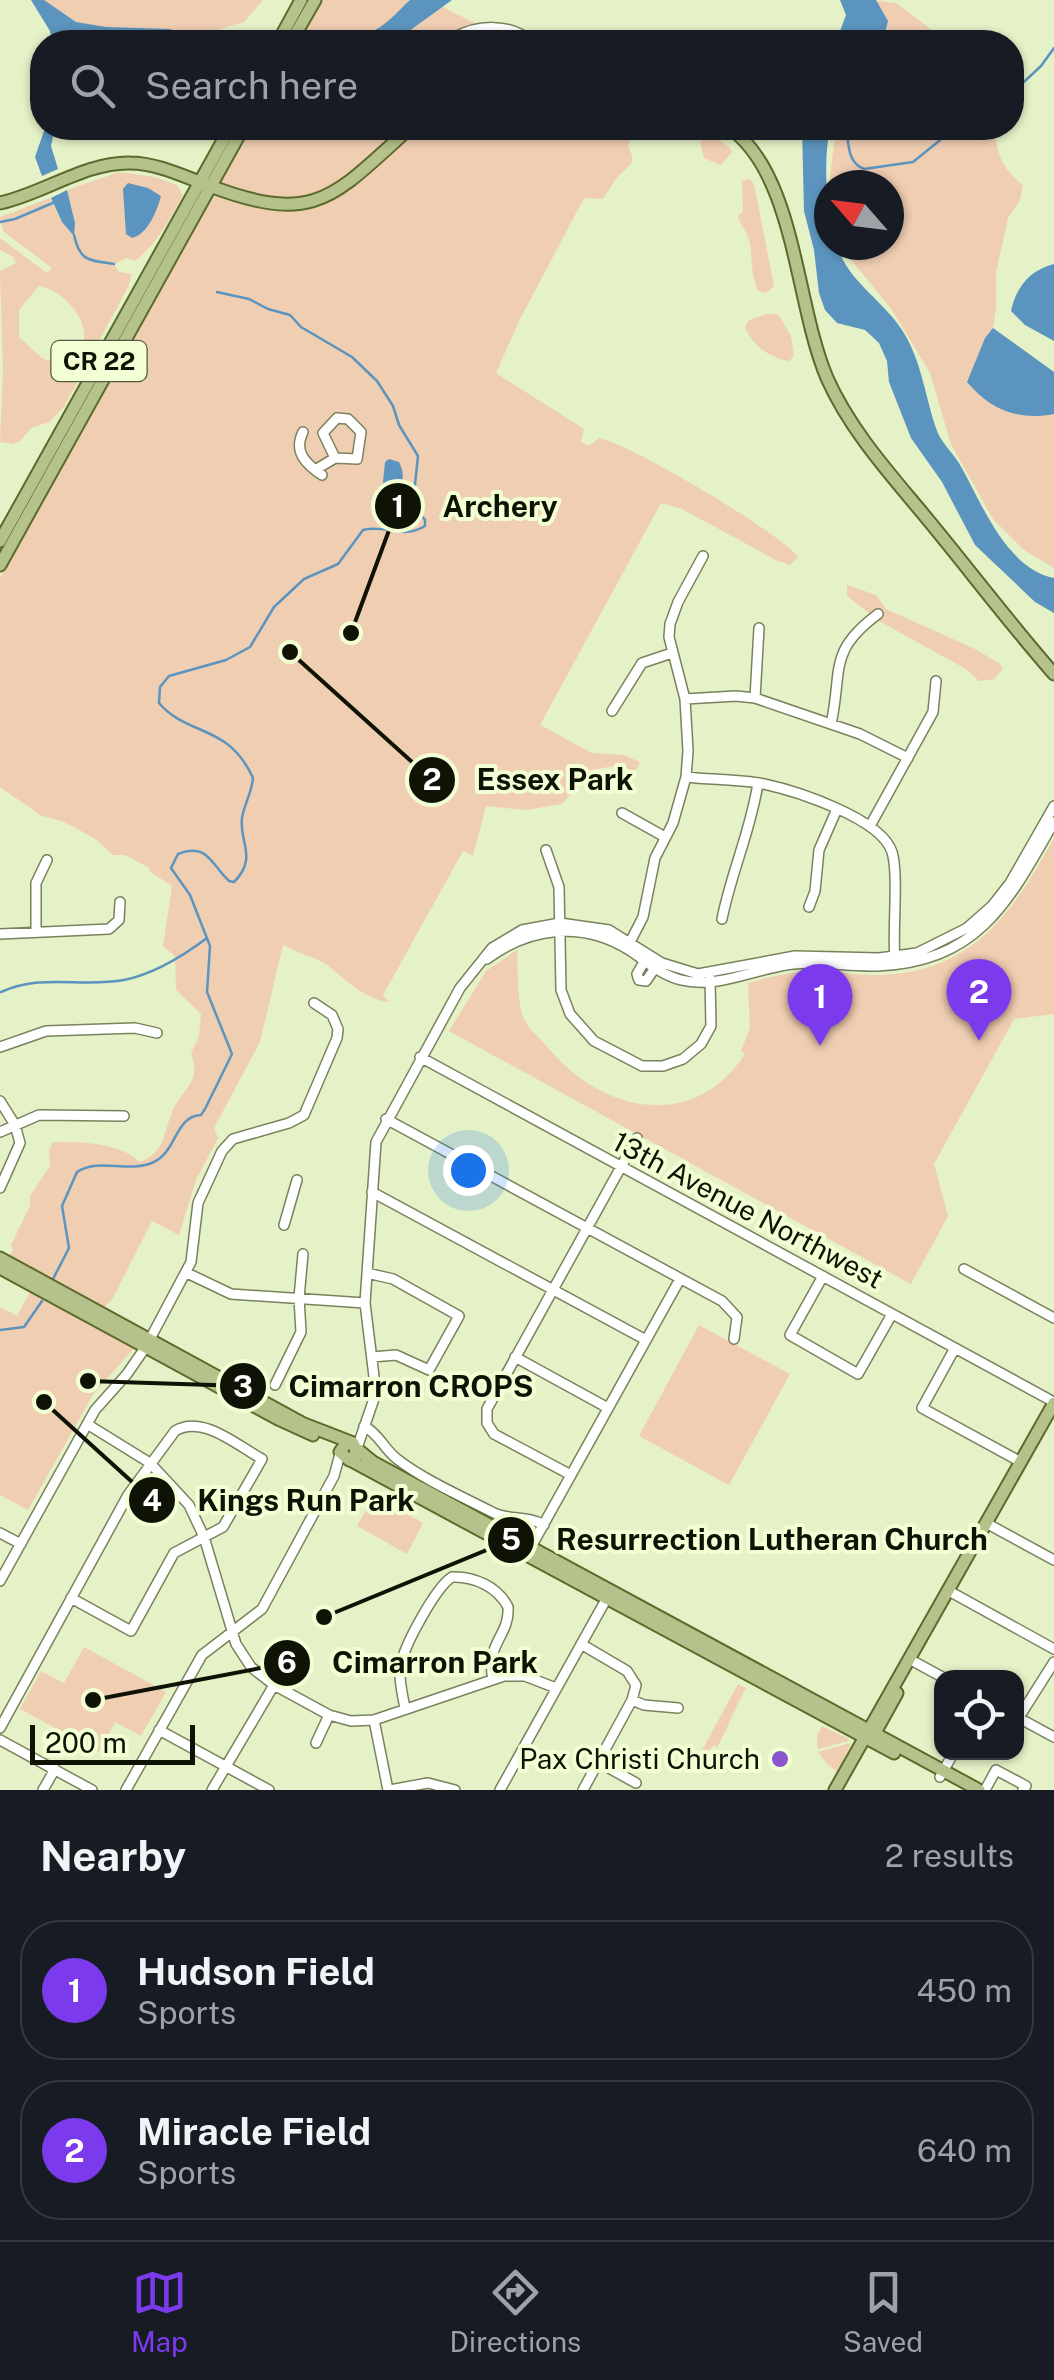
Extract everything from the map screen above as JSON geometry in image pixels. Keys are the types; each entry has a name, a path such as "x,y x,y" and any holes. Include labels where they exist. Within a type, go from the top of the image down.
{"main road":[{"path":"287,30 306,5"},
{"path":"297,30 306,5"},
{"name":"CR 22","path":"0,565 230,140"},
{"path":"0,203 117,163 144,164 266,204 309,202 342,187 396,140"},
{"path":"743,140 757,153 775,188 814,345 848,417 1054,674"},
{"name":"CR 22","path":"0,541 205,185"},
{"path":"0,1258 298,1430 373,1462 532,1547 608,1595"},
{"path":"0,1268 188,1360 501,1542 942,1774 982,1790"},
{"path":"843,1790 909,1662 1054,1402"},
{"path":"501,1542 532,1547"},
{"path":"835,1790 869,1736"},
{"path":"942,1774 964,1790"}],"street":[{"path":"472,30 507,30"},
{"path":"303,432 298,448 318,472 335,458 357,460 362,432 348,420 338,418 323,433 335,458"},
{"path":"628,945 643,917 656,858 677,810 686,776 684,699 669,637 673,614 703,556"},
{"path":"831,724 843,649 856,630 878,614"},
{"path":"755,698 759,628"},
{"path":"612,711 642,664 672,652"},
{"path":"870,826 933,712 936,682"},
{"path":"684,699 755,698 860,734 908,758"},
{"path":"686,776 758,783 837,808 870,826 886,841 892,855 895,961"},
{"path":"722,919 730,879 751,822 758,783"},
{"path":"895,961 940,944 982,917 1001,896 1054,806"},
{"path":"810,907 816,891 819,850 837,808"},
{"path":"622,813 666,837"},
{"path":"628,945 644,962 681,980 793,964 895,961 938,954 987,923 1012,896 1054,822"},
{"path":"546,850 559,887 560,982 570,1014 594,1041 636,1064 672,1064 696,1050 711,1026 710,978"},
{"path":"36,932 35,890 47,860"},
{"path":"0,934 113,928 121,916 120,902"},
{"path":"126,1790 202,1654 252,1619 267,1601 364,1426 376,1393 365,1303 373,1154 386,1120 473,969 520,939 560,927 628,945 679,971 710,978"},
{"path":"644,962 637,974 639,980 646,981 655,968"},
{"path":"0,1582 102,1399 128,1374 186,1272 193,1255 202,1190 224,1147 240,1136 297,1120 310,1105 338,1029 332,1015 314,1004"},
{"path":"0,1048 46,1031 135,1028 157,1033"},
{"name":"13th Avenue Northwest","path":"420,1058 1054,1402"},
{"path":"0,1101 15,1125 20,1148 0,1188"},
{"path":"0,1132 38,1115 124,1116"},
{"path":"386,1120 722,1301 734,1312 738,1324 734,1340"},
{"path":"571,1475 500,1437 488,1423 490,1401 638,1138"},
{"path":"284,1225 296,1180"},
{"path":"372,1192 646,1340"},
{"path":"275,1384 300,1338 298,1298 303,1254"},
{"path":"964,1269 1054,1318"},
{"path":"186,1272 227,1292 365,1303"},
{"path":"368,1273 393,1279 459,1316 429,1370 396,1354 372,1358"},
{"path":"823,1276 790,1334 858,1374 892,1314"},
{"path":"532,1547 680,1278"},
{"path":"954,1348 922,1408 1021,1462"},
{"path":"515,1357 608,1408"},
{"path":"87,1424 150,1463 178,1491 204,1537 232,1631 245,1660 274,1685 329,1716 374,1720 493,1679 525,1676 556,1688"},
{"path":"0,1728 128,1495 175,1431 190,1425 208,1428 262,1459 228,1521 174,1554 131,1631 72,1598"},
{"path":"364,1426 412,1468 497,1515 531,1518 544,1525"},
{"path":"986,1523 1054,1560"},
{"path":"0,1533 20,1544"},
{"path":"405,1710 400,1674 403,1656 439,1590 452,1577 468,1578 486,1586 500,1594 508,1606 506,1625 491,1653 493,1679"},
{"path":"949,1591 1054,1650"},
{"path":"500,1790 608,1595"},
{"path":"581,1644 628,1670 636,1685 632,1700 583,1790"},
{"path":"909,1662 934,1673"},
{"path":"1024,1710 1054,1662"},
{"path":"212,1790 274,1685"},
{"path":"632,1700 678,1708"},
{"path":"316,1743 329,1716"},
{"path":"374,1720 389,1790 428,1783 455,1790"},
{"path":"1024,1722 1054,1737"},
{"path":"159,1730 268,1790"},
{"path":"0,1740 92,1790"},
{"path":"942,1774 950,1760"},
{"path":"598,1762 636,1783"},
{"path":"43,1790 55,1770"},
{"path":"982,1790 996,1770 1026,1786 1024,1790"}],"shaded area":[{"path":"43,0 263,0 244,22 218,30 84,30 56,18"},
{"path":"311,0 429,0 488,30 295,30"},
{"path":"872,0 896,3 932,30 888,30"},
{"path":"240,140 630,140 632,163 603,199 584,198 496,373 584,429 581,442 589,446 599,438 671,472 735,510 798,557 790,565 776,560 682,509 661,503 540,725 592,753 624,755 640,762 635,772 621,765 591,770 562,804 526,810 486,806 473,856 463,851 383,995 389,1002 364,993 327,965 283,945 260,1042 214,1128 218,1138 196,1180 179,1235 152,1221 113,1298 103,1309 8,1258 13,1250 11,1245 30,1206 30,1196 50,1166 53,1142 111,1147 140,1162 155,1153 173,1110 193,1078 191,1053 199,1037 201,1014 176,990 175,956 163,946 172,886 150,868 125,855 113,855 94,838 40,815 0,787 0,578"},
{"path":"719,140 732,152 721,165 704,158 700,142"},
{"path":"835,140 996,140 1001,160 1023,185 1020,200 1008,218 996,272 993,328 967,382 995,406 1017,414 1054,414 1054,568 1024,550 993,519 951,444 930,373 892,310 851,260 904,260 904,170 831,170"},
{"path":"119,172 177,185 183,196 143,254 135,261 127,258 114,264 119,272 132,274 128,287 64,407 49,422 31,428 20,441 0,442 0,271 16,263 0,250 0,238 47,273 52,268 3,231 0,217 50,198 62,222 74,220 67,190","holes":["39,286 74,309 84,334 75,356 61,365 42,358 19,337 19,310"]},
{"path":"749,179 754,184 774,286 766,293 758,291 755,284 749,239 738,216 743,212 742,181"},
{"path":"778,314 791,336 794,356 789,361 762,350 745,327 749,320"},
{"path":"847,585 876,595 886,609 975,649 1003,669 994,679 979,681 966,669 879,621 847,596"},
{"path":"1054,838 1054,1014 1014,1019 934,1164 948,1216 911,1284 449,1031 486,971 517,950 524,1019 571,1071 595,1088 621,1099 648,1105 675,1104 700,1095 724,1079 745,1054 741,1051 750,1028 748,983 802,972 880,975 941,963 966,950 1006,913"},
{"path":"32,1288 136,1346 94,1393 28,1510 0,1495 0,1307 17,1316"},
{"path":"699,1325 790,1374 729,1485 639,1436"},
{"path":"374,1496 423,1523 407,1554 357,1526"},
{"path":"84,1647 166,1692 141,1736 115,1722 99,1752 20,1709 41,1671 64,1683"},
{"path":"738,1684 746,1688 717,1747 714,1745 706,1753 713,1763 720,1763 703,1774 710,1765 707,1761 702,1763 704,1760 699,1756"},
{"path":"822,1726 848,1741 818,1749 817,1736"},
{"path":"851,1743 838,1772 818,1752"}],"water":[{"path":"31,0 44,0 76,22 173,30 49,30"},
{"path":"410,0 452,0 411,30 374,30"},
{"path":"840,0 876,0 888,21 886,30 840,30 846,15"},
{"path":"41,140 52,140 58,169 42,176 35,157"},
{"path":"802,140 828,140 826,170 814,170 814,250 804,211"},
{"path":"128,183 161,196 147,227 132,238 126,234 123,189"},
{"path":"67,190 74,236 62,222 51,198"},
{"path":"815,260 843,260 894,319 919,367 939,435 996,531 1022,561 1054,578 1054,613 1035,602 975,545 942,482 911,438 879,343 865,330 837,323 825,310"},
{"path":"1054,264 1054,341 1025,325 1011,311 1025,281"},
{"path":"993,328 1054,372 1054,414 1029,416 1006,411 985,400 967,382"},
{"path":"385,462 399,462 403,476 402,484 392,493 387,493 383,482"}],"waterway":[{"path":"1024,82 1054,48"},
{"path":"848,140 852,157 864,169 913,162 940,140"},
{"path":"0,222 55,202"},
{"path":"74,235 79,250 87,258 114,264"},
{"path":"53,1279 69,1248 62,1206 77,1172 95,1166 134,1167 162,1157 186,1121 201,1115 232,1054 207,992 210,946 190,895 171,868 178,854 196,851 234,882 245,865 242,818 253,778 232,748 170,714 159,703 160,687 169,676 226,660 250,647 274,607 304,579 338,564 363,530 409,532 425,526 413,504 418,456 377,381 352,357 301,327 290,315 217,292"},
{"path":"1,992 32,983 124,980 168,964 207,938"},
{"path":"0,1330 24,1327 42,1301"}],"place":[{"name":"Archery","path":"351,633"},
{"name":"Essex Park","path":"290,652"},
{"name":"Miracle Field","path":"979,1041"},
{"name":"Hudson Field","path":"820,1046"},
{"name":"Cimarron CROPS","path":"88,1381"},
{"name":"Kings Run Park","path":"44,1402"},
{"name":"Resurrection Lutheran Church","path":"324,1617"},
{"name":"Cimarron Park","path":"93,1700"},
{"name":"Pax Christi Church","path":"780,1759"}]}
